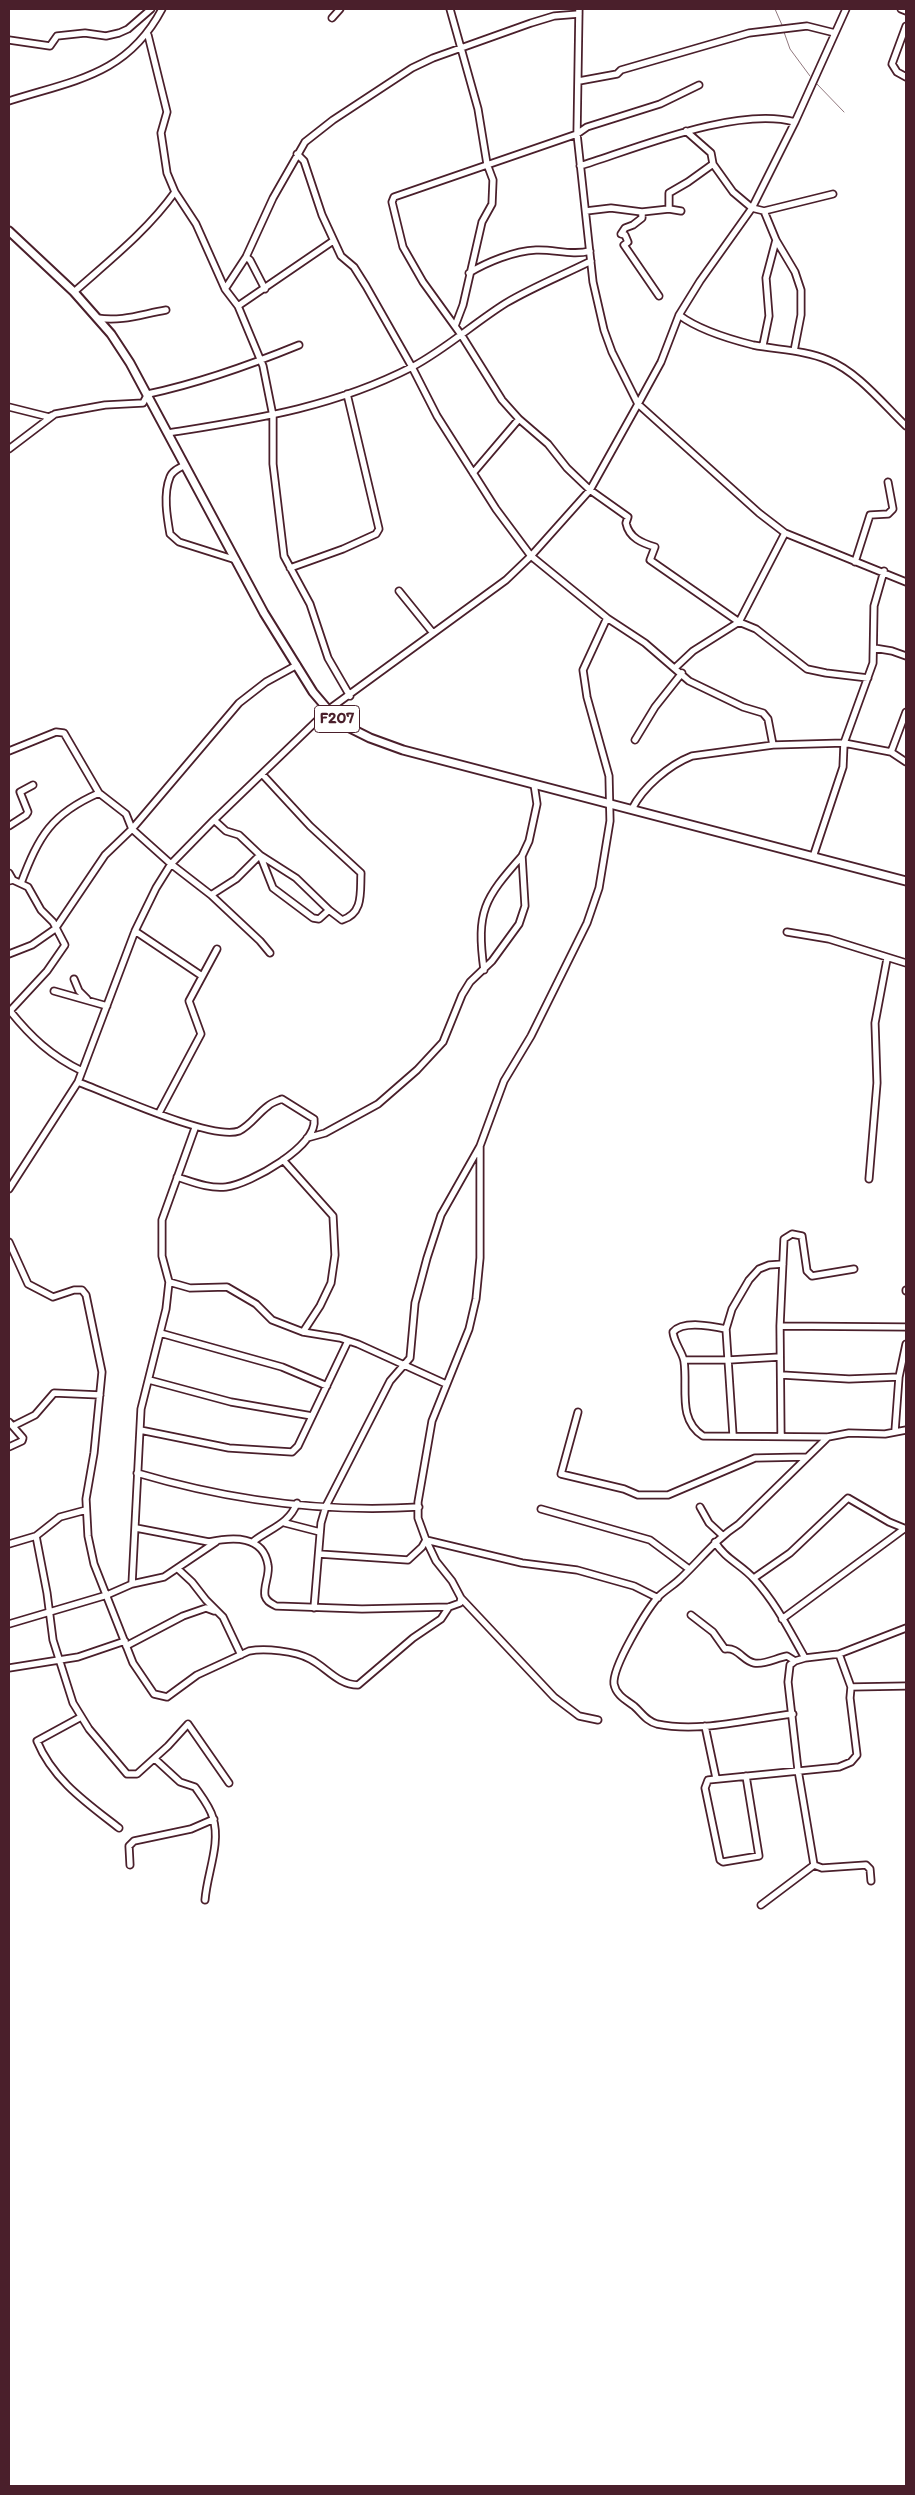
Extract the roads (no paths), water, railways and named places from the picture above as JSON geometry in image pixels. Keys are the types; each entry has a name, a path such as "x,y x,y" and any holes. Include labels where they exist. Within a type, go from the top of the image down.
{"main road":[{"name":"F207","path":"9,231 74,292 97,318 130,362 264,613 313,692 328,710 346,726 370,738 403,750 632,808 906,881"}],"street":[{"path":"9,40 50,46 57,36 85,33 106,36 128,29 151,9"},
{"path":"9,101 106,69 133,50 148,35 162,9"},
{"path":"332,18 340,9"},
{"path":"450,9 478,109 487,164 493,180 492,204 482,222 463,305 455,326"},
{"path":"9,1189 12,1180 78,1082 135,931 156,888 171,864 328,710 350,696 506,580 532,556 590,490 661,362 679,315 700,280 752,208 795,122 846,9"},
{"path":"901,9 906,11"},
{"path":"225,289 246,257 297,154 305,142 333,120 412,68 433,58 461,50 503,32 554,16 579,11 577,134 598,310 604,330 638,404 759,513 785,533 855,562 884,571 906,582"},
{"path":"579,81 617,74 621,70 749,33 807,26 835,33"},
{"path":"906,26 892,64 897,72 906,77"},
{"path":"148,35 167,112 161,133 166,173 175,192 196,224 225,289 238,306 261,361 274,416 273,464 284,556 310,604 328,658 350,696"},
{"path":"700,86 660,104 587,127 577,134 394,197 392,202 403,247 423,282 462,336 488,379 519,419 548,444 567,468 590,490 628,516 627,528 639,542 655,547 650,560 739,622 756,629 807,668 826,673 868,678"},
{"path":"580,166 686,131 765,118 795,122"},
{"path":"686,131 711,153 713,164 733,192 752,208 764,212 833,194"},
{"path":"297,154 304,161 333,241 341,256 354,267 366,286 412,367 437,416 473,473 496,509 532,556 607,618 645,643 676,667 689,681 743,706 763,713 768,719 773,744"},
{"path":"669,209 669,193 713,164"},
{"path":"74,292 135,239 161,212 175,192"},
{"path":"586,211 612,208 642,212 669,209 681,211"},
{"path":"642,212 642,218 625,228 621,234 624,235 628,242 624,245 659,296"},
{"path":"764,212 801,290 801,315 794,351"},
{"path":"763,346 769,316 766,278 776,240"},
{"path":"238,306 333,241"},
{"path":"469,273 479,267 535,250 577,254 590,251"},
{"path":"246,257 250,260 265,289"},
{"path":"168,433 274,416 325,403 412,367 462,336 506,304 591,261"},
{"path":"97,318 127,319 166,310"},
{"path":"679,315 685,320 726,336 830,360 850,373 906,426"},
{"path":"9,407 49,417 55,414 105,405 143,403 148,394 185,386 261,361 299,345"},
{"path":"290,568 343,550 376,534 379,529 347,394"},
{"path":"34,412 40,426"},
{"path":"9,449 55,414"},
{"path":"473,473 519,419"},
{"path":"185,465 174,471 169,478 166,512 170,534 179,542 236,560"},
{"path":"855,562 870,515 888,514 893,509 888,482"},
{"path":"676,667 693,651 739,622 785,533"},
{"path":"813,857 843,767 844,743 868,678 874,648 874,606 884,571"},
{"path":"399,591 433,633"},
{"path":"314,1608 320,1532 326,1506 390,1381 410,1358 415,1303 427,1258 442,1215 480,1146 504,1081 531,1036 587,923 599,888 610,821 608,776 583,681 583,670 607,618"},
{"path":"874,648 892,650 906,656"},
{"path":"9,954 32,945 55,929 105,856 132,829 239,703 266,682 297,665"},
{"path":"635,740 655,708 682,674"},
{"path":"890,752 906,712"},
{"path":"9,752 56,732 64,733 99,792 126,814 132,829 171,864 211,895 270,953"},
{"path":"632,808 644,791 682,760 692,756 773,744 844,743 890,752 906,762"},
{"path":"214,820 226,831 239,836 260,856 296,878 342,920 351,915 360,905 362,873 310,826 262,774"},
{"path":"484,970 480,942 482,914 497,885 522,856 535,822 537,804 534,784"},
{"path":"9,826 28,812 20,792 33,785"},
{"path":"21,883 35,847 46,830 80,801 99,792"},
{"path":"260,856 273,888 313,918 319,919 329,910"},
{"path":"211,895 236,878 260,856"},
{"path":"307,1138 326,1133 378,1104 417,1070 444,1042 462,995 470,982 484,970 519,924 525,906 522,856"},
{"path":"9,873 11,880 28,887 41,910 50,918 65,945 47,970 9,1012 41,1046 60,1061 82,1071"},
{"path":"135,931 202,976"},
{"path":"787,932 829,939 906,963"},
{"path":"159,1113 181,1068 200,1039 201,1028 189,1004 217,949"},
{"path":"869,1179 877,1083 875,1023 887,958"},
{"path":"74,979 79,991 88,1000"},
{"path":"54,991 107,1006"},
{"path":"78,1082 195,1128 229,1133 239,1130 253,1121 268,1106 282,1099 314,1118 315,1124 307,1138 283,1160 249,1179 227,1187 212,1187 177,1177"},
{"path":"132,1584 141,1409 160,1333 169,1282 162,1256 162,1220 195,1128"},
{"path":"480,1146 480,1258 476,1299 469,1329 432,1421 418,1518 436,1561 452,1581 460,1598 554,1697 579,1716 598,1720"},
{"path":"283,1160 333,1216 336,1255 331,1283 320,1306 303,1332"},
{"path":"781,1436 782,1375 780,1326 784,1239 788,1234 800,1234 804,1239 807,1271 812,1276 854,1269"},
{"path":"9,1242 28,1284 52,1297 74,1290 82,1290 86,1295 102,1372 86,1510 88,1536 94,1564 125,1644 133,1663 154,1694 166,1697 197,1675 258,1649 297,1653 311,1659 346,1684 358,1685 413,1638 441,1619 450,1607"},
{"path":"733,1435 726,1329 732,1309 749,1280 759,1269 770,1265 783,1264"},
{"path":"169,1282 190,1288 227,1287 256,1304 272,1320 303,1332 348,1340 446,1384"},
{"path":"726,1329 687,1326 675,1330 673,1335 684,1360 686,1414 689,1424 694,1430 709,1438 733,1435 828,1437 849,1433 885,1434 906,1430"},
{"path":"780,1326 906,1327"},
{"path":"160,1333 282,1368 327,1386"},
{"path":"140,1430 229,1448 292,1452 298,1446 348,1340"},
{"path":"895,1431 899,1377 906,1344"},
{"path":"684,1360 780,1357"},
{"path":"782,1375 848,1379 899,1377"},
{"path":"149,1380 231,1402 312,1416"},
{"path":"9,1447 22,1441 23,1438 11,1424 35,1415 54,1393 100,1395"},
{"path":"578,1412 561,1474 624,1489 638,1495 668,1495 754,1458 807,1457"},
{"path":"793,1714 705,1726 689,1727 655,1724 645,1719 640,1710 621,1696 614,1685 616,1668 624,1649 658,1598 682,1578 722,1535 739,1524 828,1437"},
{"path":"137,1473 195,1489 247,1500 380,1509 419,1507"},
{"path":"754,1578 790,1553 845,1499 850,1499 905,1529 782,1619"},
{"path":"136,1528 155,1530 209,1542 220,1540 254,1541 285,1523 293,1513 297,1503"},
{"path":"700,1507 709,1523 722,1535"},
{"path":"540,1509 650,1540 689,1569"},
{"path":"9,1544 36,1536 60,1517 86,1510"},
{"path":"285,1523 320,1532"},
{"path":"36,1536 53,1640 58,1659 73,1703 88,1730 127,1774 137,1774 155,1759 188,1724 229,1784"},
{"path":"9,1624 107,1596 132,1584 164,1577 220,1540"},
{"path":"319,1554 408,1560 422,1547 426,1540"},
{"path":"426,1540 522,1564 577,1570 634,1586 658,1598"},
{"path":"254,1541 261,1546 268,1565 265,1596 268,1602 276,1606 314,1608 450,1607 457,1605 460,1598"},
{"path":"715,1542 722,1553 754,1578 777,1606 782,1619 805,1658"},
{"path":"178,1569 224,1618 241,1655"},
{"path":"9,1668 78,1657 125,1644 198,1610 206,1608 218,1613"},
{"path":"691,1615 713,1632 725,1648 735,1650 751,1663 761,1663 786,1656 794,1661"},
{"path":"814,1865 798,1770 788,1682 790,1665 794,1661 805,1658 839,1654 906,1628"},
{"path":"746,1776 759,1856 726,1862 720,1860 704,1788 708,1780 839,1766 854,1759 858,1751 851,1712 850,1687 839,1654"},
{"path":"850,1687 906,1686"},
{"path":"82,1717 37,1741 57,1775 75,1793 120,1828"},
{"path":"705,1726 716,1778"},
{"path":"155,1759 180,1782 196,1787 214,1819 215,1852 208,1873 205,1900"},
{"path":"130,1865 129,1846 134,1841 191,1829 214,1819"},
{"path":"814,1865 822,1868 866,1864 870,1869 871,1881"},
{"path":"761,1906 814,1865"}],"waterway":[{"path":"775,9 782,25"},
{"path":"784,32 790,49 810,76"},
{"path":"816,83 844,112"}]}
